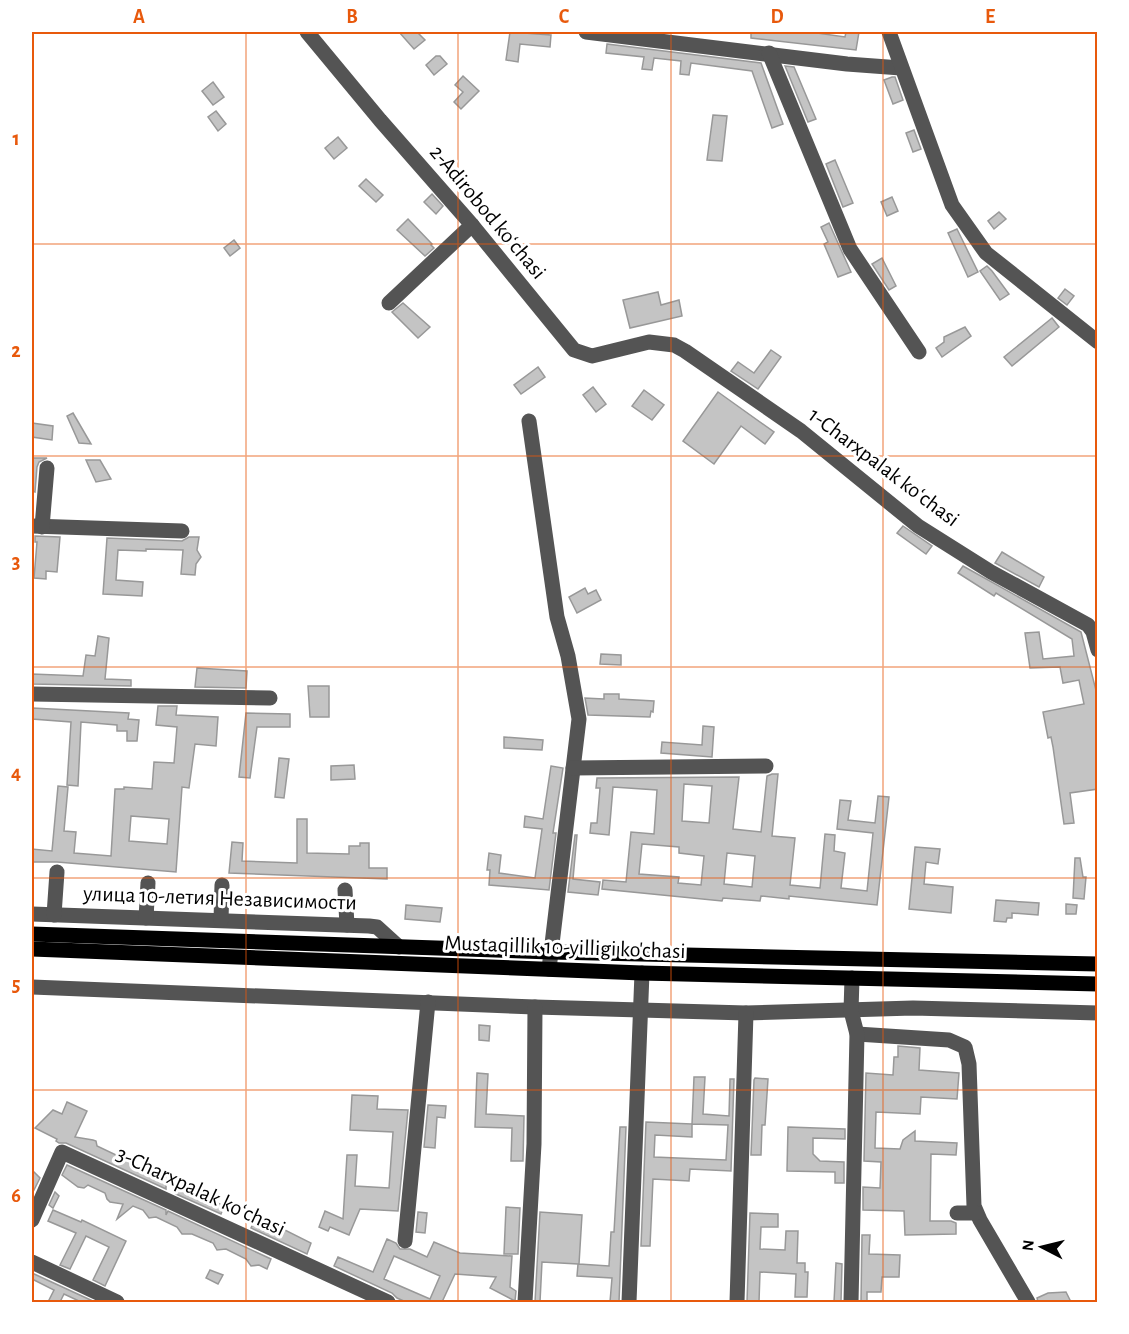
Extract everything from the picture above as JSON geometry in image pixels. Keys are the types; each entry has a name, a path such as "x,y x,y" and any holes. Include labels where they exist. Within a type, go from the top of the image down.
{"main road":[{"name":"Mustaqillik 10-yilligi ko'chasi","path":"32,934 551,952 1098,964"},
{"name":"Mustaqillik 10-yilligi ko'chasi","path":"32,949 642,973 1098,984"}],"street":[{"name":"2-Adirobod koʻchasi","path":"307,32 472,225 574,350 592,356 649,342 665,343"},
{"path":"586,32 847,64 901,68"},
{"path":"888,32 952,205 986,253 1098,342"},
{"path":"769,54 850,249 919,351"},
{"path":"389,303 472,225"},
{"name":"1-Charxpalak koʻchasi","path":"665,343 685,351 801,431 918,526 991,572 1088,625 1093,632 1098,650"},
{"path":"529,421 557,617 568,657 579,719 549,969"},
{"path":"47,468 37,526 182,531"},
{"path":"32,694 270,698"},
{"path":"573,768 766,766"},
{"path":"54,915 57,872"},
{"path":"146,918 148,883"},
{"path":"221,920 222,885"},
{"path":"345,890 347,925"},
{"name":"улица 10-летия Независимости","path":"32,914 377,927 399,947"},
{"path":"629,1302 642,973"},
{"path":"851,1302 857,1034 850,1011 852,978"},
{"path":"32,987 746,1013 913,1008 1098,1013"},
{"path":"405,1241 428,1002"},
{"path":"525,1302 534,1144 535,1007"},
{"path":"737,1302 746,1013"},
{"path":"857,1034 949,1040 965,1047 969,1064 972,1192 976,1213 1028,1302"},
{"name":"3-Charxpalak koʻchasi","path":"32,1220 62,1152 388,1302"},
{"path":"957,1213 976,1213"},
{"path":"32,1262 117,1302"}],"building":[{"path":"399,32 417,32 425,40 414,49"},
{"path":"510,32 551,35 550,47 520,44 518,62 506,60"},
{"path":"751,32 810,32 845,37 846,32 859,32 856,50 751,38"},
{"path":"607,44 761,63 783,124 772,128 752,71 691,63 689,75 680,74 681,61 654,58 652,70 642,69 644,57 606,53"},
{"path":"436,56 440,56 447,64 434,75 426,65"},
{"path":"785,66 794,67 816,119 808,122"},
{"path":"463,76 479,91 461,109 454,102 463,92 455,85"},
{"path":"895,77 903,100 893,104 884,80"},
{"path":"213,82 224,97 213,105 202,91"},
{"path":"216,111 226,124 218,131 208,117"},
{"path":"713,115 727,116 722,161 707,160"},
{"path":"914,130 921,149 913,152 906,133"},
{"path":"338,137 347,148 334,159 325,148"},
{"path":"835,160 853,203 843,207 826,164"},
{"path":"366,179 383,195 376,202 359,186"},
{"path":"432,194 443,206 436,214 424,202"},
{"path":"892,197 898,211 887,216 881,202"},
{"path":"999,212 1006,219 994,229 988,221"},
{"path":"408,219 434,248 425,256 397,230"},
{"path":"829,223 851,272 838,277 824,244 828,242 821,227"},
{"path":"957,229 978,272 968,277 948,233"},
{"path":"234,240 240,248 230,256 224,248"},
{"path":"882,258 896,286 889,290 872,264"},
{"path":"987,266 1009,294 1000,300 980,271"},
{"path":"1065,289 1074,296 1067,305 1058,298"},
{"path":"658,292 661,305 679,300 682,316 630,328 623,300"},
{"path":"403,303 430,327 418,338 392,312"},
{"path":"1052,318 1059,327 1012,366 1004,357"},
{"path":"965,327 971,336 942,357 936,348 944,342 944,337"},
{"path":"771,350 781,357 758,389 731,371 738,362 754,373"},
{"path":"538,367 545,377 521,394 514,385"},
{"path":"593,387 606,404 596,412 583,395"},
{"path":"644,390 664,405 652,420 632,406"},
{"path":"718,392 774,432 765,444 741,426 714,464 683,441"},
{"path":"73,413 91,444 79,443 67,416"},
{"path":"32,423 53,426 52,440 32,437"},
{"path":"32,458 47,458 39,462 37,467 35,492 32,491"},
{"path":"86,460 100,460 111,479 96,482"},
{"path":"903,526 932,546 926,554 897,533"},
{"path":"35,536 60,537 57,572 46,571 46,579 34,578 37,542 35,542"},
{"path":"189,537 199,537 197,550 201,557 196,564 195,575 181,574 183,550 118,550 116,580 143,582 142,596 103,594 107,538 182,541"},
{"path":"1002,552 1044,577 1039,587 995,563"},
{"path":"963,566 1081,632 1098,698 1098,789 1070,793 1074,823 1064,824 1053,747 1051,737 1048,738 1043,712 1084,704 1079,680 1063,683 1060,667 1030,668 1025,633 1039,632 1043,659 1074,656 1072,639 996,593 994,596 958,573"},
{"path":"585,588 588,594 596,590 601,600 577,613 569,597"},
{"path":"98,636 109,638 105,679 131,680 131,686 32,684 32,674 83,676 86,655 95,656"},
{"path":"601,654 621,655 621,665 600,664"},
{"path":"197,668 247,671 246,688 195,687"},
{"path":"308,686 329,686 329,717 310,717"},
{"path":"604,694 619,694 619,699 654,701 653,712 651,711 650,717 588,715 585,698 604,699"},
{"path":"158,706 177,706 176,715 218,717 216,746 195,744 189,788 182,787 176,872 32,862 32,849 52,851 58,786 68,787 64,831 76,832 74,853 111,856 115,789 124,789 124,787 152,789 154,762 174,763 177,727 156,725","holes":["131,816 169,819 167,844 129,841"]},
{"path":"32,708 129,713 128,719 139,720 137,741 127,741 127,731 117,731 117,725 81,722 78,786 67,785 71,722 32,719"},
{"path":"246,713 290,714 290,727 257,727 250,778 239,777"},
{"path":"703,726 714,727 712,757 661,753 662,742 702,745"},
{"path":"504,737 543,740 542,750 504,748"},
{"path":"279,758 289,759 284,798 275,797"},
{"path":"354,765 355,779 331,780 331,766"},
{"path":"551,766 563,768 553,833 556,833 549,890 489,885 490,870 487,870 489,853 501,855 499,873 535,878 542,829 524,827 525,816 543,819"},
{"path":"778,774 772,836 795,838 790,885 820,888 825,834 835,835 834,851 845,853 841,888 867,891 873,833 837,829 840,800 851,801 848,820 875,823 878,796 889,797 877,905 789,896 789,899 761,896 760,901 723,898 722,901 602,889 603,880 626,882 631,832 654,834 657,790 613,787 609,835 590,833 591,823 597,823 600,788 596,788 597,778 739,777 733,829 761,832 767,776","holes":["684,784 712,786 709,823 682,821","642,844 679,847 679,853 704,856 701,885 678,883 679,877 639,874","727,853 755,856 752,887 724,884"]},
{"path":"297,819 307,819 307,853 349,854 349,846 369,843 369,868 387,868 387,879 229,873 232,842 243,843 242,861 297,863"},
{"path":"575,835 577,835 573,879 600,882 598,895 568,892"},
{"path":"915,847 940,849 938,864 926,862 924,884 953,887 951,913 909,909"},
{"path":"1075,858 1080,858 1083,877 1086,877 1084,899 1073,898"},
{"path":"996,900 1039,903 1038,915 1012,913 1012,918 1007,918 1006,922 994,921"},
{"path":"1066,904 1077,905 1076,914 1066,914"},
{"path":"406,905 442,908 440,922 405,919"},
{"path":"479,1025 490,1026 489,1041 479,1040"},
{"path":"898,1046 920,1048 919,1070 959,1073 957,1099 921,1097 920,1114 876,1112 875,1148 900,1149 903,1140 915,1131 915,1141 957,1143 956,1155 931,1154 930,1221 956,1223 956,1234 905,1235 904,1211 863,1210 863,1187 880,1188 881,1162 864,1161 866,1073 893,1075 894,1057 898,1057"},
{"path":"477,1073 488,1074 486,1114 524,1116 523,1161 511,1161 512,1128 475,1127"},
{"path":"694,1077 705,1077 703,1114 729,1116 730,1079 734,1079 731,1171 690,1169 689,1181 653,1179 650,1246 641,1246 646,1122 692,1124","holes":["692,1124 728,1125 726,1160 654,1157 655,1135 692,1137"]},
{"path":"755,1078 768,1079 761,1155 751,1155"},
{"path":"352,1095 378,1096 377,1109 408,1110 398,1211 360,1209 349,1235 330,1227 328,1231 319,1227 325,1211 343,1219 347,1155 357,1155 355,1186 389,1188 393,1132 350,1130"},
{"path":"67,1102 87,1111 75,1137 96,1141 97,1146 118,1156 127,1155 134,1164 152,1173 162,1172 166,1175 166,1189 66,1143 59,1143 57,1139 35,1128 53,1110 62,1114"},
{"path":"428,1105 446,1106 445,1118 437,1117 435,1148 424,1147"},
{"path":"620,1127 626,1127 619,1302 610,1302 612,1278 577,1276 578,1264 542,1262 540,1302 535,1302 540,1212 582,1215 579,1264 609,1266 611,1232 614,1232"},
{"path":"788,1127 845,1129 845,1139 813,1138 813,1154 820,1161 844,1162 844,1183 835,1183 835,1172 787,1171"},
{"path":"67,1165 166,1210 166,1215 168,1211 271,1259 267,1269 259,1265 251,1266 246,1259 226,1249 217,1250 213,1243 192,1234 182,1234 177,1227 156,1217 149,1218 143,1210 133,1206 117,1219 123,1204 110,1202 105,1193 88,1185 84,1188 78,1187 62,1175"},
{"path":"32,1170 40,1178 34,1190 32,1188"},
{"path":"180,1185 196,1188 200,1195 224,1206 221,1214 176,1194"},
{"path":"55,1192 59,1196 53,1208 49,1205"},
{"path":"506,1207 520,1208 518,1254 504,1254"},
{"path":"53,1210 81,1222 82,1220 126,1241 105,1286 93,1280 109,1247 86,1236 70,1269 60,1265 76,1233 48,1221"},
{"path":"418,1212 427,1213 425,1233 416,1232"},
{"path":"750,1213 778,1214 778,1227 761,1227 760,1249 785,1250 786,1231 798,1231 797,1263 805,1263 805,1272 808,1272 807,1297 795,1297 796,1274 760,1272 759,1302 747,1302"},
{"path":"255,1220 271,1228 273,1224 311,1243 307,1254 251,1228"},
{"path":"862,1235 870,1235 869,1254 900,1255 899,1277 882,1277 881,1292 867,1292 867,1302 861,1302"},
{"path":"387,1239 396,1243 400,1249 410,1249 427,1257 434,1242 460,1253 512,1256 510,1287 516,1291 515,1301 490,1288 496,1277 455,1274 442,1302 406,1302 334,1266 338,1257 373,1272","holes":["394,1256 440,1276 430,1299 384,1279"]},
{"path":"836,1263 842,1264 841,1302 834,1302"},
{"path":"210,1270 223,1275 218,1284 206,1278"},
{"path":"32,1273 95,1302 81,1302 64,1294 60,1302 48,1302 54,1290 32,1279"},
{"path":"1066,1292 1071,1302 1038,1302 1037,1298 1048,1293"}]}
